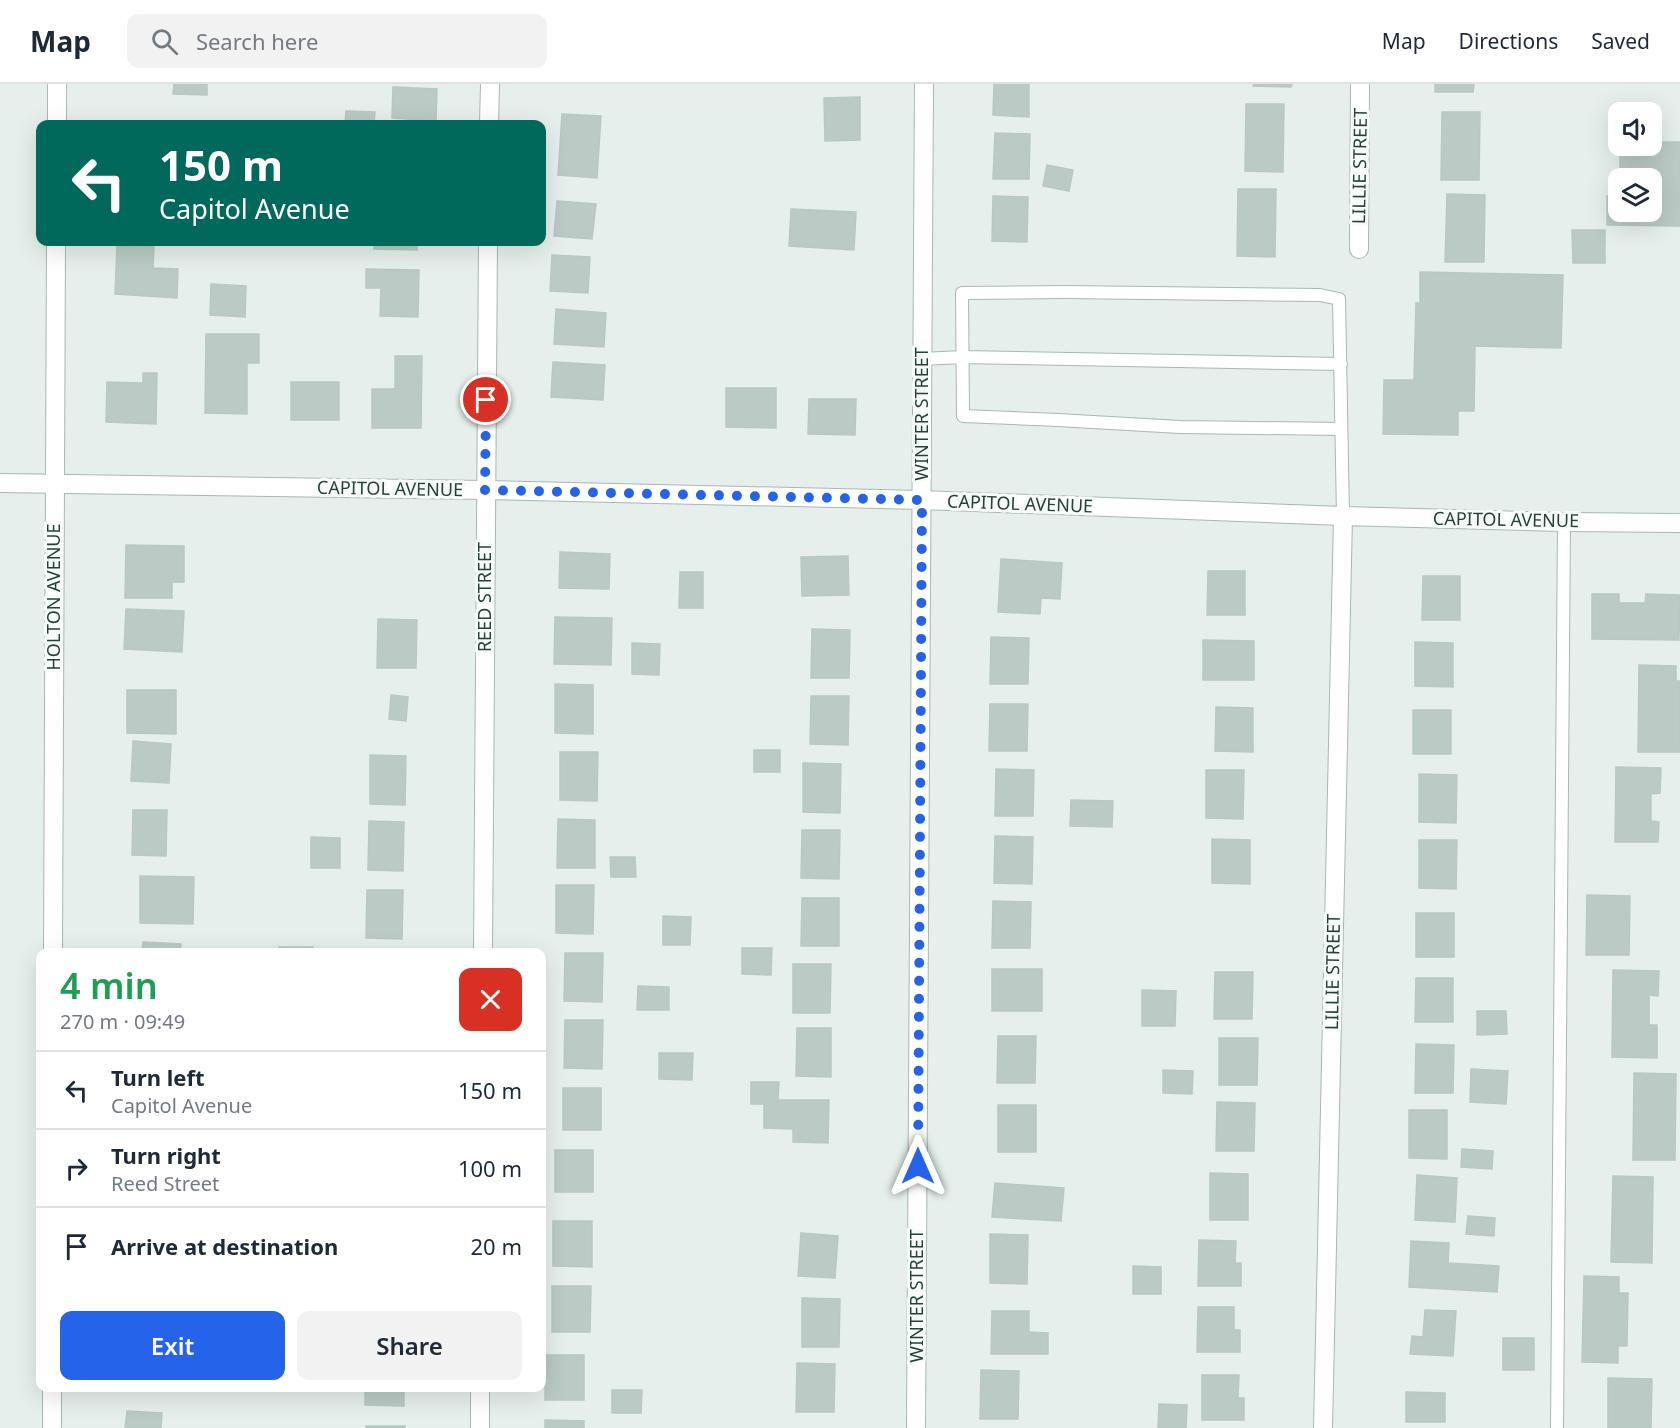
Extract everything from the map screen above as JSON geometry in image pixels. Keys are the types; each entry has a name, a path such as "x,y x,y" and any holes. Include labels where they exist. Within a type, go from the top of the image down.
{"street":[{"path":"57,84 57,120"},
{"path":"489,84 489,120"},
{"name":"WINTER STREET","path":"916,1428 924,84"},
{"name":"LILLIE STREET","path":"1359,249 1360,84"},
{"name":"HOLTON AVENUE","path":"53,948 56,246"},
{"name":"REED STREET","path":"483,948 488,246"},
{"name":"CAPITOL AVENUE","path":"0,483 485,490 922,500 1343,516 1680,524"},
{"name":"LILLIE STREET","path":"1323,1428 1343,516"},
{"path":"52,1392 52,1428"},
{"path":"480,1392 480,1428"}],"lane":[{"path":"1341,429 1180,427 963,416 962,293 1320,295 1340,299 1343,516"},
{"path":"921,359 963,357 1341,364"},
{"path":"1557,1428 1564,522"}],"building":[{"path":"174,84 207,84 207,95 173,94"},
{"path":"994,84 1029,84 1029,117 993,115"},
{"path":"1254,84 1292,84 1291,87 1253,86"},
{"path":"1435,84 1474,84 1473,92 1435,92"},
{"path":"393,87 437,89 436,120 392,118"},
{"path":"860,97 860,140 825,141 824,98"},
{"path":"1246,104 1284,104 1283,172 1245,171"},
{"path":"346,111 375,112 374,120 345,120"},
{"path":"1442,112 1480,112 1479,180 1441,180"},
{"path":"562,114 601,116 597,178 558,175"},
{"path":"995,133 1030,134 1029,179 993,179"},
{"path":"1662,142 1680,142 1680,226 1607,225 1607,196 1608,222 1662,222 1662,168 1620,168 1620,156 1662,156"},
{"path":"1047,165 1073,170 1069,191 1043,186"},
{"path":"1238,189 1276,189 1275,257 1237,256"},
{"path":"1447,194 1485,195 1484,262 1445,262"},
{"path":"993,196 1028,197 1027,242 992,241"},
{"path":"557,201 596,204 592,239 554,236"},
{"path":"791,209 856,212 854,250 789,246"},
{"path":"1572,230 1605,230 1605,263 1573,263"},
{"path":"117,246 154,247 153,268 178,269 177,298 115,294"},
{"path":"374,246 417,246 417,250 374,249"},
{"path":"552,255 590,257 588,293 550,291"},
{"path":"366,269 419,270 418,317 380,316 381,288 366,288"},
{"path":"1420,272 1563,275 1561,348 1475,346 1474,411 1458,411 1458,435 1383,434 1384,380 1414,380 1416,303 1420,303"},
{"path":"211,284 246,286 245,317 210,315"},
{"path":"556,309 606,313 604,347 554,344"},
{"path":"206,334 259,334 259,363 247,363 247,414 205,413"},
{"path":"395,356 422,356 421,428 372,428 372,389 395,389"},
{"path":"553,362 605,365 603,400 551,397"},
{"path":"143,373 157,373 156,424 106,422 107,382 143,383"},
{"path":"291,382 339,382 339,420 291,420"},
{"path":"726,388 776,388 776,428 726,427"},
{"path":"809,399 856,399 855,435 808,434"},
{"path":"126,545 184,546 184,582 172,582 172,598 125,598"},
{"path":"560,552 610,554 609,589 559,588"},
{"path":"848,556 849,595 802,596 801,557"},
{"path":"1001,559 1062,563 1060,599 1041,598 1040,614 998,612"},
{"path":"1208,571 1245,571 1245,615 1207,615"},
{"path":"680,572 703,572 703,608 679,608"},
{"path":"1423,576 1460,576 1460,620 1422,620"},
{"path":"1592,594 1619,594 1619,603 1645,603 1646,594 1680,595 1679,640 1592,639"},
{"path":"126,609 184,611 182,652 124,649"},
{"path":"555,617 612,618 611,665 554,664"},
{"path":"378,619 417,620 416,668 377,668"},
{"path":"812,629 850,630 849,678 811,678"},
{"path":"991,637 1029,638 1028,684 990,684"},
{"path":"1203,640 1254,641 1254,680 1203,680"},
{"path":"1415,642 1453,643 1453,687 1415,686"},
{"path":"632,643 660,644 659,675 632,674"},
{"path":"1639,665 1676,666 1676,681 1680,681 1680,752 1638,752"},
{"path":"555,684 593,685 593,734 555,733"},
{"path":"127,690 176,690 176,734 127,733"},
{"path":"391,695 408,697 406,721 389,719"},
{"path":"811,696 849,696 848,745 810,744"},
{"path":"990,704 1028,704 1027,751 989,751"},
{"path":"1216,707 1253,708 1253,752 1215,751"},
{"path":"1413,710 1451,710 1451,754 1413,754"},
{"path":"133,741 171,744 169,783 131,781"},
{"path":"754,750 780,750 780,772 754,772"},
{"path":"560,752 598,752 597,801 560,800"},
{"path":"370,755 406,756 405,805 370,804"},
{"path":"803,763 841,764 840,813 803,812"},
{"path":"1616,767 1661,768 1660,793 1651,794 1651,821 1659,822 1658,842 1615,842"},
{"path":"996,769 1034,770 1033,816 995,816"},
{"path":"1206,770 1244,770 1243,819 1206,818"},
{"path":"1419,774 1457,775 1456,823 1419,822"},
{"path":"1071,800 1113,801 1112,827 1070,826"},
{"path":"133,810 167,810 166,856 132,855"},
{"path":"558,819 595,820 595,868 557,868"},
{"path":"369,821 404,822 403,871 368,870"},
{"path":"802,830 840,830 839,879 801,878"},
{"path":"995,836 1033,837 1032,884 994,883"},
{"path":"311,837 340,838 340,868 311,868"},
{"path":"1212,839 1250,840 1250,884 1212,883"},
{"path":"1419,840 1457,840 1456,889 1419,888"},
{"path":"610,857 635,857 636,877 611,877"},
{"path":"140,876 194,877 193,924 140,923"},
{"path":"556,885 594,885 593,934 556,933"},
{"path":"367,890 403,890 402,939 366,938"},
{"path":"1587,895 1630,896 1629,955 1586,955"},
{"path":"802,898 839,898 839,946 801,946"},
{"path":"993,901 1031,902 1030,948 992,948"},
{"path":"1416,913 1454,913 1454,957 1416,957"},
{"path":"663,916 691,917 690,945 663,945"},
{"path":"143,942 181,944 180,948 142,948"},
{"path":"279,947 313,947 313,948"},
{"path":"742,948 772,948 771,975 742,974"},
{"path":"565,953 603,953 602,1002 564,1001"},
{"path":"793,964 831,964 830,1013 793,1013"},
{"path":"992,969 1042,969 1042,1011 992,1011"},
{"path":"1613,970 1659,971 1658,996 1649,995 1649,1025 1657,1025 1657,1058 1612,1057"},
{"path":"1215,972 1253,972 1252,1019 1214,1019"},
{"path":"1416,978 1453,978 1453,1022 1415,1022"},
{"path":"638,986 669,987 669,1010 637,1010"},
{"path":"1142,990 1176,991 1175,1026 1142,1026"},
{"path":"1477,1011 1506,1011 1507,1034 1477,1035"},
{"path":"565,1020 603,1020 602,1069 564,1068"},
{"path":"797,1028 831,1028 831,1077 796,1076"},
{"path":"998,1036 1036,1036 1035,1083 997,1083"},
{"path":"1219,1038 1258,1038 1257,1085 1219,1085"},
{"path":"1416,1044 1454,1045 1453,1093 1415,1093"},
{"path":"659,1053 693,1053 692,1080 659,1079"},
{"path":"1471,1069 1508,1071 1506,1104 1470,1102"},
{"path":"1163,1070 1193,1071 1192,1094 1163,1093"},
{"path":"1634,1073 1676,1074 1675,1160 1633,1160"},
{"path":"751,1082 779,1082 778,1100 829,1100 828,1143 793,1142 793,1129 764,1128 764,1104 751,1104"},
{"path":"563,1088 601,1088 601,1130 563,1130"},
{"path":"1217,1102 1255,1103 1254,1151 1216,1151"},
{"path":"998,1105 1036,1105 1036,1152 998,1152"},
{"path":"1409,1110 1447,1110 1447,1159 1409,1158"},
{"path":"1462,1149 1493,1151 1492,1169 1461,1167"},
{"path":"555,1150 593,1150 593,1192 555,1192"},
{"path":"1210,1173 1248,1174 1248,1220 1210,1220"},
{"path":"1417,1175 1457,1178 1455,1222 1415,1220"},
{"path":"1613,1176 1653,1177 1652,1263 1611,1262"},
{"path":"995,1183 1064,1188 1061,1221 992,1217"},
{"path":"1468,1216 1495,1218 1494,1236 1466,1234"},
{"path":"553,1221 592,1221 592,1267 553,1266"},
{"path":"801,1233 838,1236 835,1278 798,1276"},
{"path":"990,1234 1028,1235 1027,1284 990,1283"},
{"path":"1199,1240 1236,1241 1235,1263 1241,1263 1241,1286 1198,1286"},
{"path":"1411,1241 1449,1243 1448,1263 1499,1266 1497,1292 1409,1287"},
{"path":"1133,1266 1161,1267 1161,1294 1133,1294"},
{"path":"1584,1276 1619,1277 1619,1293 1628,1293 1627,1346 1618,1346 1618,1363 1582,1362"},
{"path":"552,1286 591,1286 590,1332 552,1332"},
{"path":"802,1298 840,1299 839,1347 802,1347"},
{"path":"1198,1307 1234,1307 1234,1330 1240,1330 1240,1352 1197,1352"},
{"path":"1425,1310 1456,1311 1453,1356 1410,1354 1412,1336 1423,1337"},
{"path":"992,1311 1029,1311 1029,1332 1048,1333 1048,1354 991,1354"},
{"path":"1503,1338 1534,1338 1534,1370 1503,1370"},
{"path":"546,1355 584,1355 584,1400 545,1400"},
{"path":"797,1363 835,1364 834,1412 796,1412"},
{"path":"981,1370 1019,1371 1018,1419 980,1419"},
{"path":"1202,1375 1239,1375 1238,1398 1244,1398 1244,1420 1202,1420"},
{"path":"1608,1378 1652,1379 1651,1428 1608,1428"},
{"path":"612,1390 642,1390 641,1413 612,1413"},
{"path":"365,1392 404,1392 404,1406 365,1405"},
{"path":"1406,1392 1445,1393 1445,1422 1406,1422"},
{"path":"1159,1404 1187,1405 1186,1428 1158,1428"},
{"path":"127,1411 162,1413 161,1428 125,1428"},
{"path":"545,1420 584,1421 584,1428 545,1428"},
{"path":"366,1426 405,1426 405,1428 366,1428"}],"route":[{"path":"486,400 485,490 922,500 918,1166"}]}
